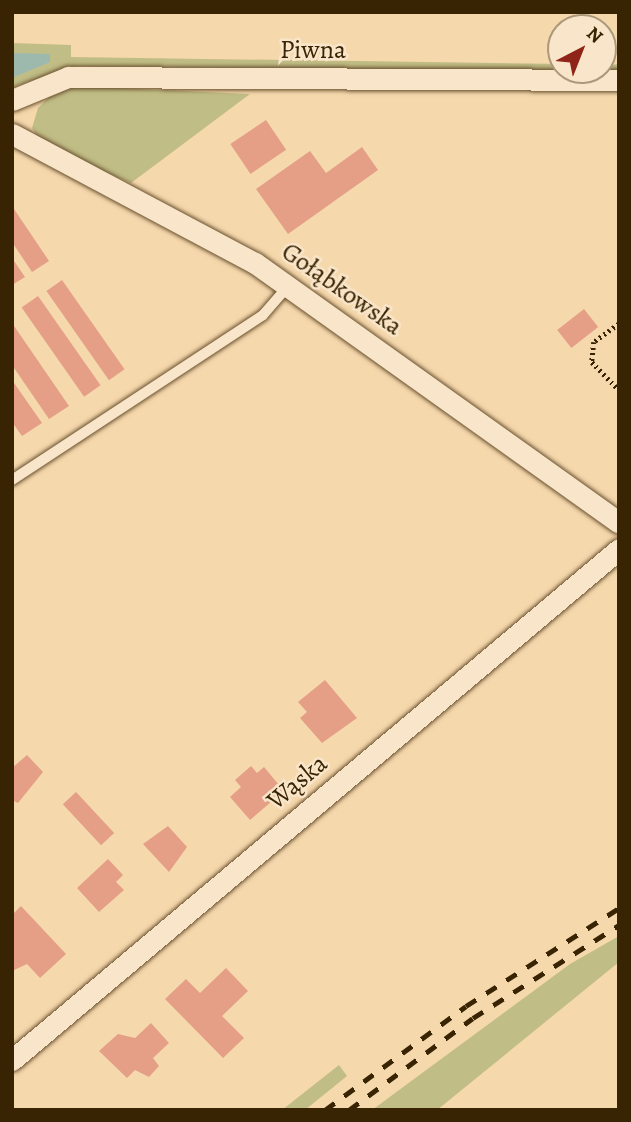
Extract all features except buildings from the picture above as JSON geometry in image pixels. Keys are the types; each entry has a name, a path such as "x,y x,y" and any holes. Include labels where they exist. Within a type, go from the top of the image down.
{"street":[{"name":"Piwna","path":"12,100 68,78 619,80"},
{"name":"Gołąbkowska","path":"12,134 289,285 619,523"},
{"name":"Wąska","path":"12,1060 619,549"}],"lane":[{"path":"12,481 263,315 289,285"}],"path":[{"path":"619,324 594,342 592,362 619,390"}],"shaded area":[{"path":"12,43 71,45 71,57 547,64 547,70 75,66 12,87"},
{"path":"12,53 50,54 50,62 12,78"},
{"path":"94,87 250,94 131,183 43,145 32,128 38,108 58,88"},
{"path":"619,936 619,962 437,1110 372,1110 570,964"},
{"path":"339,1065 347,1076 305,1110 282,1110"}],"railway":[{"path":"325,1110 466,1006 619,908"},
{"path":"349,1110 473,1018 619,925"}]}
